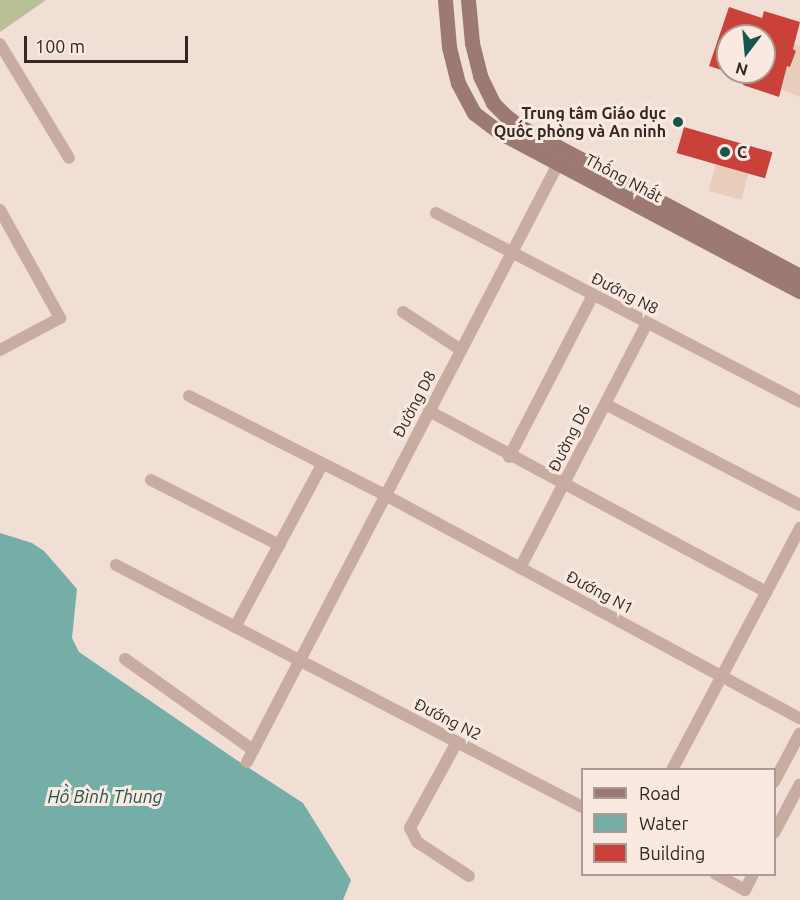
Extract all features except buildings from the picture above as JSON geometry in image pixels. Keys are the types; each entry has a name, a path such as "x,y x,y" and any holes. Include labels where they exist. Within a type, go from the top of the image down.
{"main road":[{"name":"Thống Nhất","path":"446,0 449,46 458,83 474,113 501,133 800,291"},
{"name":"Thống Nhất","path":"468,0 472,43 480,76 493,103 519,126 800,276"},
{"path":"458,83 480,76"}],"street":[{"path":"0,44 69,158"},
{"name":"Đường D8","path":"248,762 298,660 558,164"},
{"path":"0,210 60,318 0,350"},
{"name":"Đướng N8","path":"436,213 800,402"},
{"path":"509,457 593,295"},
{"path":"403,312 461,350"},
{"name":"Đường D6","path":"520,568 647,323"},
{"name":"Đướng N1","path":"189,396 385,495 800,718"},
{"path":"605,404 800,505"},
{"path":"429,411 509,457 766,592"},
{"path":"235,627 322,465"},
{"path":"151,480 279,545"},
{"path":"673,768 800,528"},
{"name":"Đướng N2","path":"116,565 581,806"},
{"path":"125,659 253,750"},
{"path":"776,778 800,733"},
{"path":"457,742 410,828 417,842 469,876"},
{"path":"776,829 800,784"},
{"path":"722,876 745,890 752,876"}],"green space":[{"path":"0,0 46,0 0,32"}],"shaded area":[{"path":"794,44 800,46 800,97 781,89 787,66 791,67 796,51 793,49"},
{"path":"716,163 749,172 741,200 708,191"}],"water":[{"name":"Hồ Bình Thung","path":"0,533 32,543 44,551 77,589 72,638 79,652 303,803 351,880 343,900 0,900"}],"place":[{"name":"Trung tâm Giáo dục Quốc phòng và An ninh","path":"678,122"},
{"name":"C","path":"725,152"}]}
